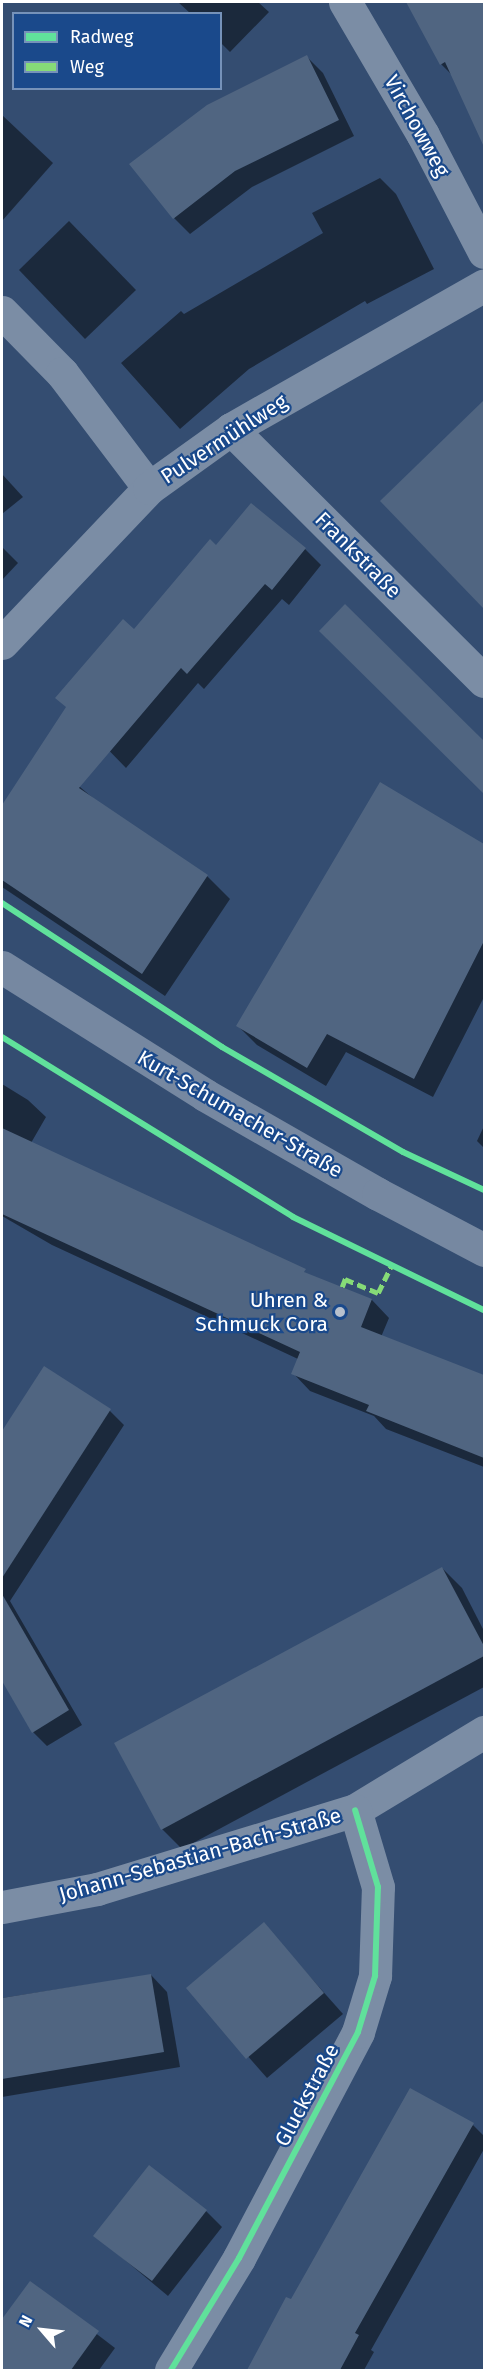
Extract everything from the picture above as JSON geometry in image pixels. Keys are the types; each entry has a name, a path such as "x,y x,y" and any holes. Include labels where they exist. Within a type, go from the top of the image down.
{"main road":[{"name":"Kurt-Schumacher-Straße","path":"2,967 205,1095 378,1194 484,1250"}],"street":[{"name":"Virchowweg","path":"345,2 423,135 484,252"},
{"name":"Pulvermühlweg","path":"2,643 149,488 231,429 484,285"},
{"path":"2,312 62,373 149,488"},
{"name":"Frankstraße","path":"231,429 484,681"},
{"name":"Johann-Sebastian-Bach-Straße","path":"3,1899 97,1889 355,1810 484,1732"},
{"name":"Gluckstraße","path":"171,2370 239,2258 358,2032 375,1976 378,1887 355,1810"}],"building":[{"path":"406,2 484,2 484,147 445,62 440,65"},
{"path":"307,55 339,120 235,171 173,219 129,164 207,105"},
{"path":"484,400 484,609 380,501"},
{"path":"251,503 306,548 272,590 265,584 187,674 181,668 79,788 208,875 142,974 2,880 2,805 66,707 55,698 123,619 134,629 210,539 216,545"},
{"path":"345,604 484,741 484,794 319,631"},
{"path":"380,782 484,844 484,941 414,1079 327,1034 307,1068 236,1026"},
{"path":"2,1128 306,1269 304,1272 372,1299 361,1327 484,1375 484,1458 366,1411 369,1405 291,1374 300,1352 2,1214"},
{"path":"44,1366 111,1409 2,1578 2,1431"},
{"path":"442,1567 484,1646 484,1656 161,1830 114,1743"},
{"path":"2,1594 69,1710 32,1733 2,1681"},
{"path":"264,1922 324,1993 246,2059 186,1988"},
{"path":"151,1974 164,2052 2,2079 2,1998"},
{"path":"410,2088 474,2123 355,2333 359,2335 340,2370 247,2370 286,2297 291,2299"},
{"path":"149,2165 207,2210 152,2281 93,2236"},
{"path":"30,2281 99,2331 71,2370 2,2370 2,2319"}],"marked path":[{"path":"342,1287 345,1279 378,1293 392,1264"}],"cycle path":[{"path":"2,903 222,1047 403,1152 484,1190"},
{"path":"2,1037 293,1217 484,1310"},
{"path":"171,2370 239,2258 358,2032 375,1976 378,1887 355,1810"}],"place":[{"name":"Uhren & Schmuck Cora","path":"340,1312"}]}
